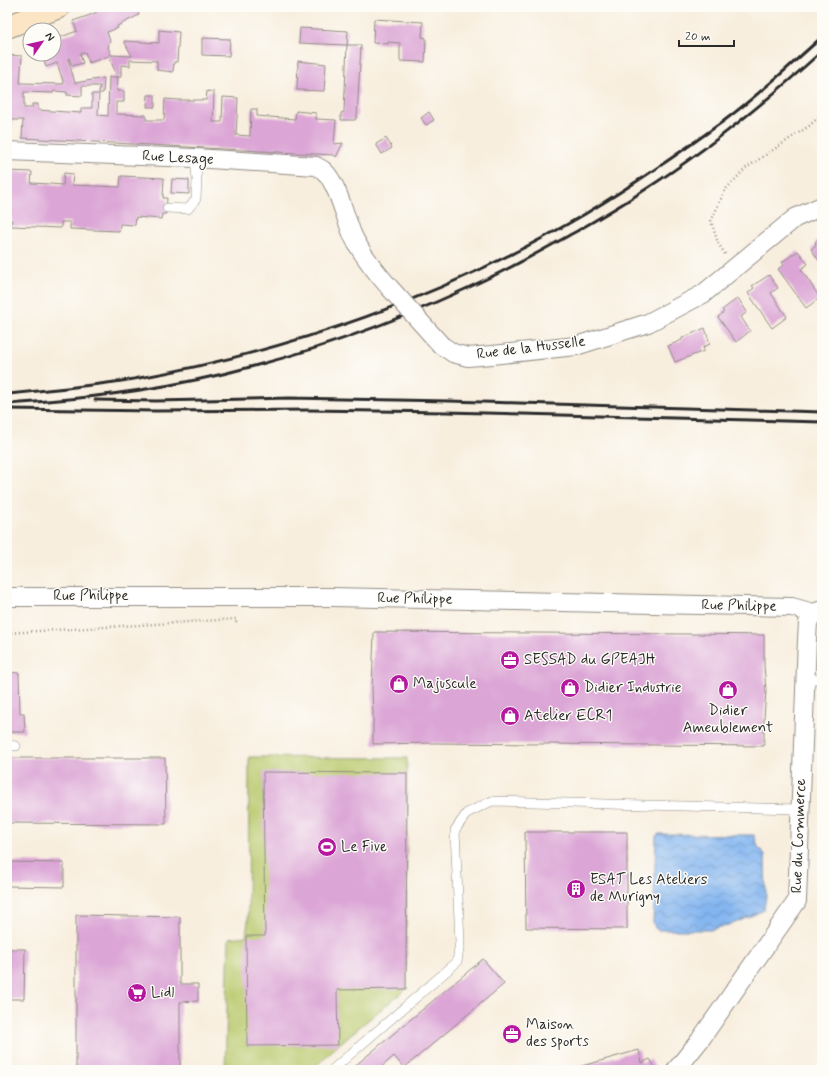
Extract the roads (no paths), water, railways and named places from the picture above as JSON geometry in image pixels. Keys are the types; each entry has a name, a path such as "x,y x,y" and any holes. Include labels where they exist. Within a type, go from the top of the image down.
{"main road":[{"path":"7,27 59,7"}],"street":[{"name":"Rue Lesage","path":"7,151 195,158 316,166 329,176 336,190"},
{"name":"Rue de la Husselle","path":"336,190 353,235 369,262 389,287 441,345 453,353 468,357 576,346 648,323 704,294 795,218 822,206"},
{"name":"Rue Philippe","path":"7,597 348,598 792,607 817,612"},
{"name":"Rue du Commerce","path":"676,1070 700,1040 797,901 800,809 814,679 808,623 817,612"}],"lane":[{"path":"167,208 188,209 196,199 197,180 195,158"},
{"path":"332,1070 457,962 460,942 455,830 467,813 492,801 800,809"}],"water":[{"path":"659,834 754,835 759,849 762,850 765,856 766,896 764,910 735,923 710,930 658,930 655,928 653,923 656,836"}],"railway":[{"path":"7,394 70,388 134,379 251,353 310,336 367,316 479,270 533,243 585,214 674,157 738,110 822,37"},
{"path":"7,404 101,396 193,381 254,366 316,348 408,314 468,288 527,259 635,196 690,159 736,125 822,51"},
{"path":"95,400 156,401 289,398 449,401 822,412"},
{"path":"7,409 446,412 822,422"}],"place":[{"name":"SESSAD du GPEAJH","path":"510,660"},
{"name":"Majuscule","path":"399,684"},
{"name":"Didier Industrie","path":"570,688"},
{"name":"Didier Ameublement","path":"728,690"},
{"name":"Atelier ECR1","path":"510,716"},
{"name":"Le Five","path":"327,847"},
{"name":"ESAT Les Ateliers de Murigny","path":"576,889"},
{"name":"Lidl","path":"137,993"},
{"name":"Maison des sports","path":"512,1034"}]}
